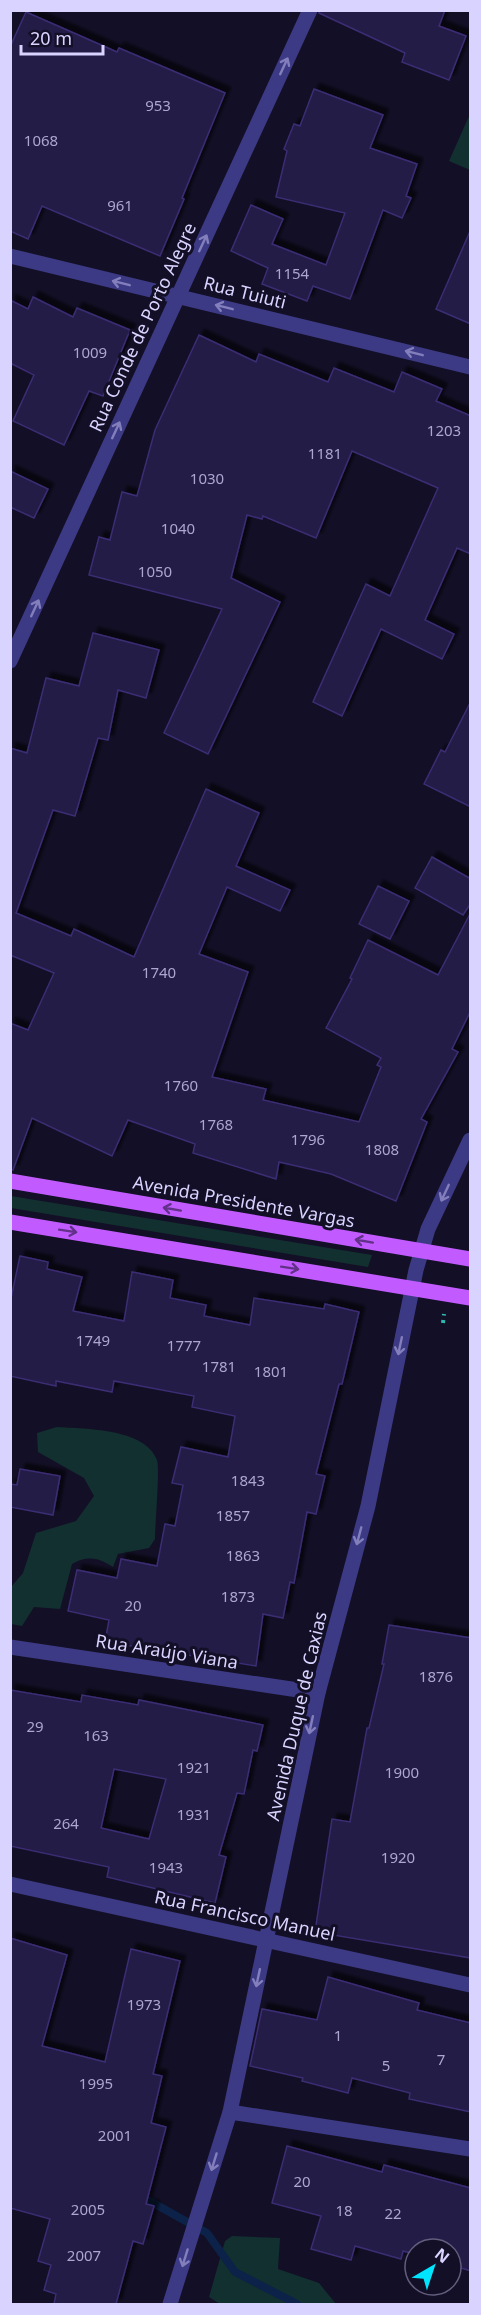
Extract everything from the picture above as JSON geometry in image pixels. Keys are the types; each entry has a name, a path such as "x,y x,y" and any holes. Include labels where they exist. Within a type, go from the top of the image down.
{"main road":[{"name":"Avenida Presidente Vargas","path":"10,1181 471,1259"},
{"path":"10,1222 471,1298"}],"street":[{"name":"Rua Conde de Porto Alegre","path":"10,661 310,10"},
{"name":"Rua Tuiuti","path":"10,256 471,367"},
{"name":"Avenida Duque de Caxias","path":"170,2304 230,2112 318,1693 368,1506 412,1288 428,1229 471,1140"},
{"name":"Rua Araújo Viana","path":"10,1647 318,1693"},
{"name":"Rua Francisco Manuel","path":"10,1884 471,1985"},
{"path":"230,2112 471,2149"}],"green space":[{"path":"470,114 470,170 449,161"},
{"path":"11,1196 372,1255 368,1267 11,1208"},
{"path":"57,1427 113,1432 127,1436 150,1449 158,1465 155,1539 149,1548 118,1554 113,1567 103,1561 93,1559 83,1559 72,1564 60,1609 34,1607 22,1626 11,1624 11,1587 23,1573 36,1533 76,1521 94,1496 84,1478 38,1452 37,1433"},
{"path":"232,2236 280,2238 278,2269 319,2283 336,2304 220,2304 209,2297 225,2241"}],"building":[{"path":"320,10 445,10 439,26 466,36 449,80 402,62 405,53 319,13"},
{"path":"26,12 117,52 119,48 225,93 160,256 42,206 28,239 10,231 10,47"},
{"path":"314,89 383,115 370,148 417,164 406,196 411,198 402,218 383,210 350,299 313,286 307,301 262,284 268,268 231,251 251,205 283,219 272,244 326,265 345,213 276,197 287,151 284,149 294,124 300,126"},
{"path":"471,229 471,324 436,309"},
{"path":"33,297 73,317 77,308 130,330 103,396 89,391 64,445 13,421 34,375 10,363 10,300 28,309"},
{"path":"199,335 256,362 259,354 328,382 334,368 394,392 402,372 442,389 436,401 471,416 471,554 457,548 425,620 454,634 442,659 381,629 342,716 313,702 366,584 390,596 438,488 352,451 316,538 263,516 262,519 247,515 231,578 280,602 208,754 164,733 222,609 89,575 99,537 110,540 122,492 137,496 155,430"},
{"path":"10,471 48,489 34,518 10,507"},
{"path":"93,633 159,650 146,698 118,690 108,740 98,738 75,816 53,810 16,913 71,936 74,929 134,957 206,789 259,813 236,866 290,890 280,911 227,887 199,954 248,972 212,1077 266,1089 263,1100 359,1122 381,1067 377,1065 381,1058 326,1028 352,979 350,978 368,940 438,975 471,912 471,1010 452,1049 458,1052 421,1119 427,1122 396,1201 331,1174 279,1162 276,1179 193,1153 195,1144 128,1120 112,1156 32,1118 13,1170 10,1169 10,1023 28,1030 54,973 10,955 10,748 27,753 46,678 79,686"},
{"path":"471,701 471,807 424,784 441,750 445,752"},
{"path":"432,857 471,879 471,903 463,915 415,888"},
{"path":"378,886 409,901 390,939 359,924"},
{"path":"20,1256 48,1262 47,1269 82,1277 73,1311 124,1321 132,1272 173,1280 170,1298 206,1305 204,1316 250,1325 254,1298 324,1309 325,1304 359,1312 342,1384 339,1384 316,1474 325,1476 316,1514 307,1512 294,1583 290,1582 283,1618 263,1614 256,1666 105,1642 109,1620 68,1611 77,1570 117,1578 121,1559 157,1566 165,1524 175,1526 183,1485 172,1483 181,1447 228,1457 235,1416 192,1407 194,1396 114,1381 112,1392 56,1381 56,1386 10,1376 10,1303"},
{"path":"20,1469 60,1476 53,1515 10,1507 10,1484 17,1485"},
{"path":"389,1625 471,1638 471,1958 315,1932 332,1819 350,1822 367,1728 369,1728 384,1664 382,1664"},
{"path":"10,1690 81,1702 82,1695 138,1705 139,1700 263,1725 257,1751 253,1750 244,1794 237,1793 219,1855 226,1857 215,1903 107,1877 109,1867 10,1846","holes":["114,1769 166,1779 149,1839 101,1828"]},
{"path":"10,1938 67,1955 42,2046 105,2062 131,1949 180,1961 153,2074 162,2076 151,2123 166,2127 146,2204 154,2206 143,2244 133,2241 116,2304 54,2304 56,2294 44,2290 51,2265 38,2261 50,2219 10,2208"},
{"path":"328,1977 419,2003 417,2010 471,2023 471,2112 409,2099 410,2093 352,2078 348,2093 302,2081 303,2078 250,2066 262,2009 317,2020"},
{"path":"287,2146 382,2172 384,2165 471,2188 471,2271 463,2269 463,2237 403,2237 401,2259 355,2246 351,2260 311,2249 321,2216 272,2203"}],"waterway":[{"path":"137,2194 207,2233 235,2272 297,2304"}]}
